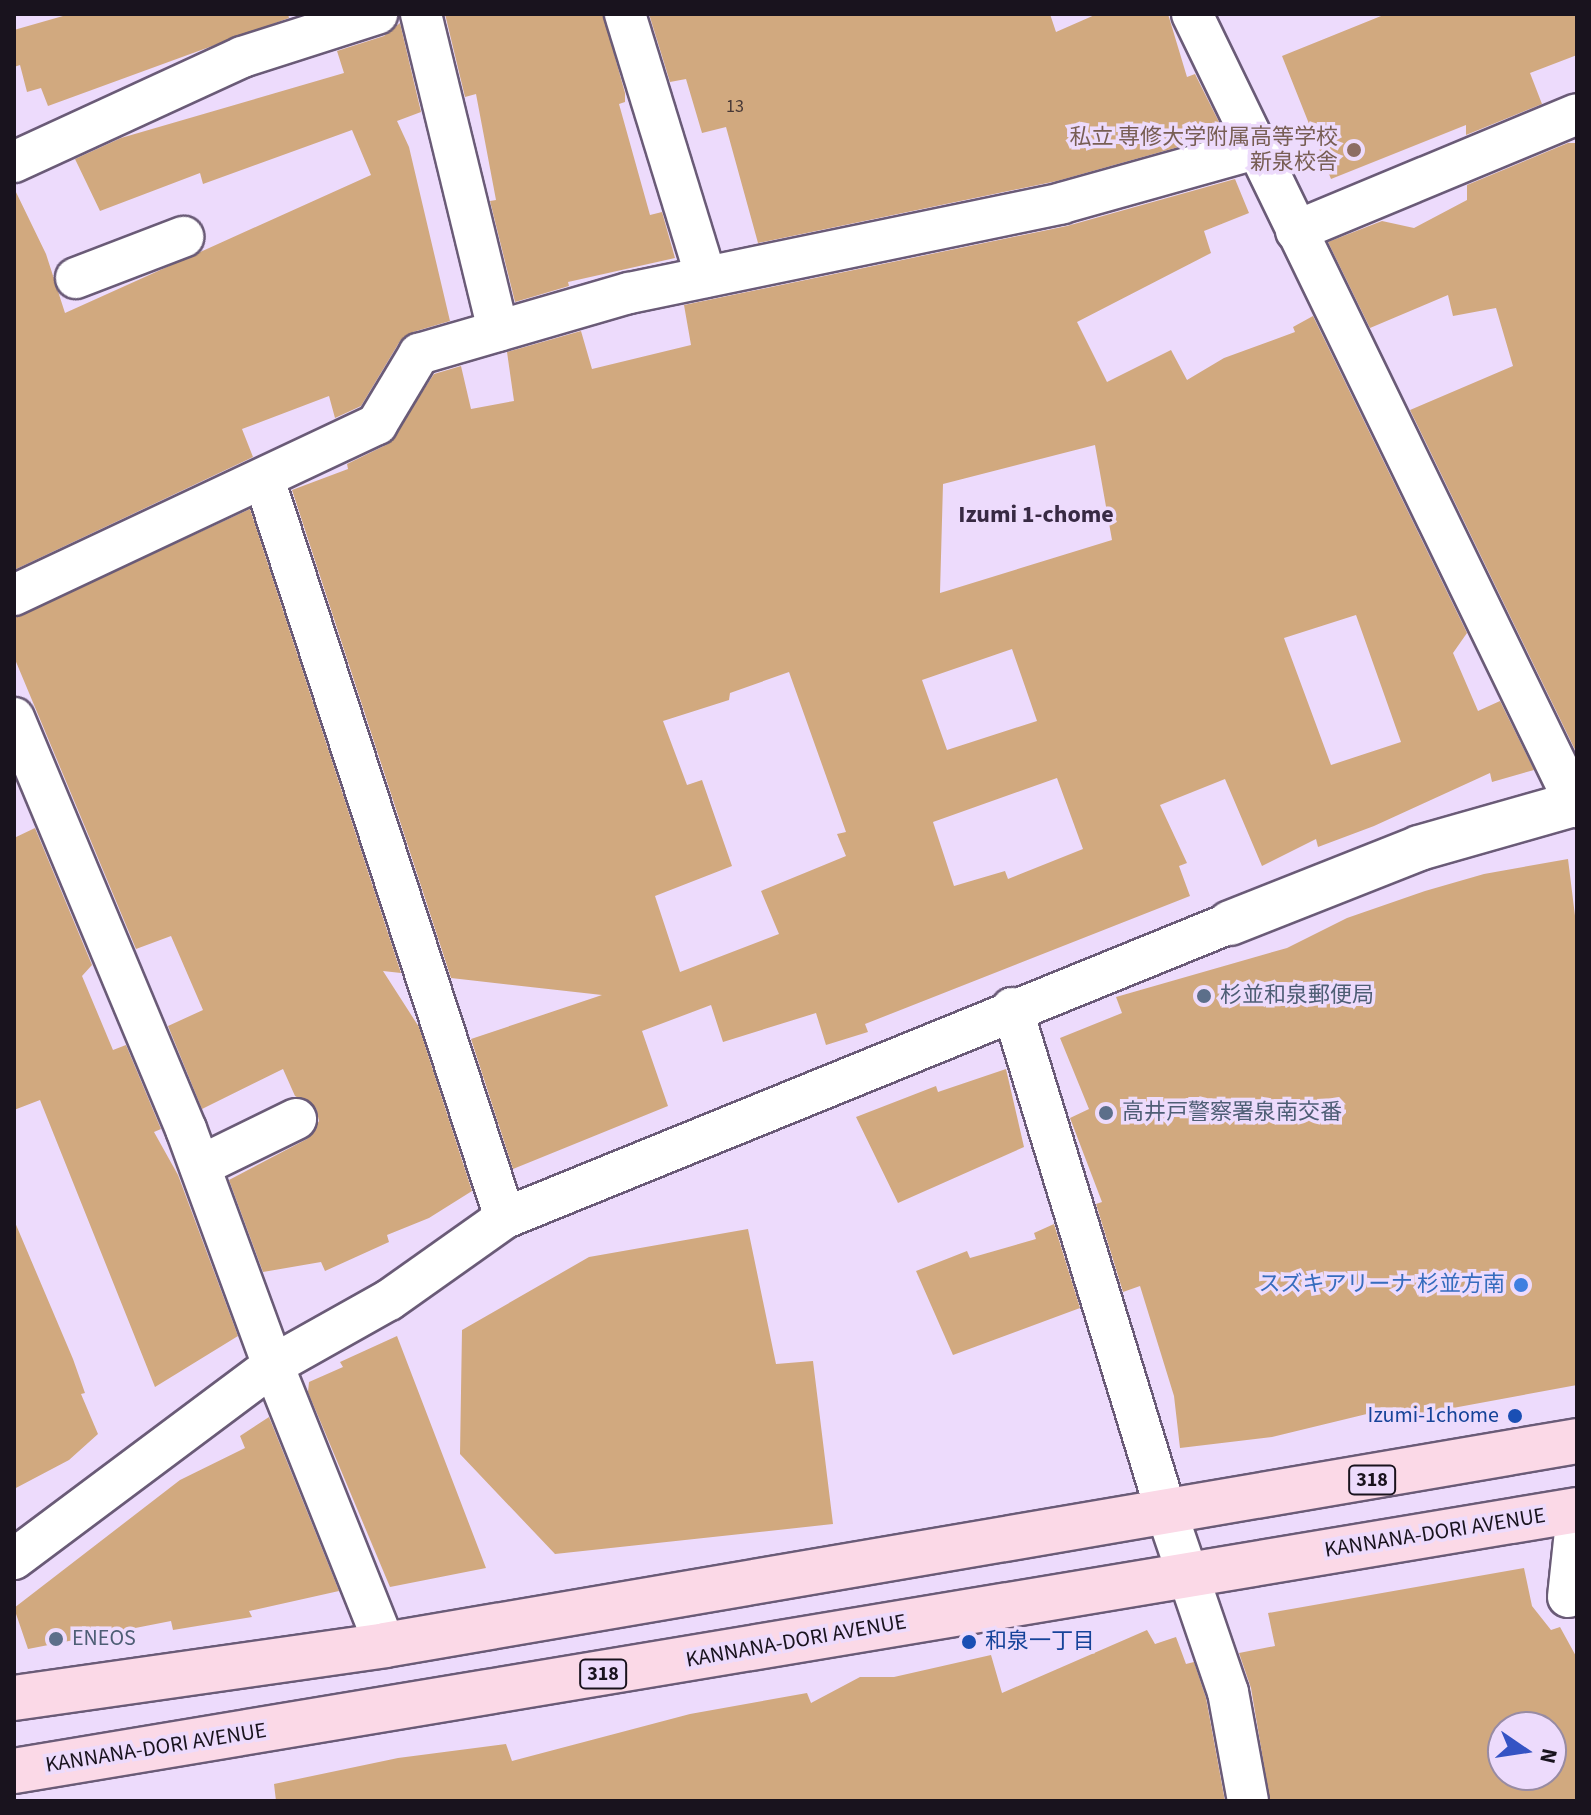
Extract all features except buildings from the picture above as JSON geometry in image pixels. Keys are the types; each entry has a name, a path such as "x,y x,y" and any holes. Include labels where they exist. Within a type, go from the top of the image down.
{"main road":[{"name":"318","path":"14,1698 385,1645 1577,1441"},
{"name":"KANNANA-DORI AVENUE","path":"14,1771 417,1707 1191,1572 1577,1512"}],"street":[{"path":"14,162 242,57 377,14"},
{"path":"421,14 498,331"},
{"path":"625,14 706,277"},
{"path":"14,1559 273,1365 389,1300 505,1218 1012,1008 1419,848 1577,804 1192,14"},
{"path":"1296,231 1577,114"},
{"path":"14,595 377,424 419,354 706,277 1062,203 1256,149"},
{"path":"76,278 183,237"},
{"path":"264,479 505,1218"},
{"path":"14,718 200,1166 273,1365 385,1645"},
{"path":"1012,1008 1166,1511 1191,1572 1228,1692 1248,1801"},
{"path":"200,1166 296,1119"},
{"path":"1568,1597 1577,1512"}],"place":[{"name":"私立 専修大学附属高等学校 新泉校舎","path":"1354,150"},
{"name":"杉並和泉郵便局","path":"1204,996"},
{"name":"高井戸警察署泉南交番","path":"1106,1113"},
{"name":"スズキアリーナ 杉並方南","path":"1521,1285"},
{"name":"Izumi-1chome","path":"1515,1416"},
{"name":"ENEOS","path":"56,1639"},
{"name":"和泉一丁目","path":"969,1642"}],"district":[{"name":"Izumi 1-chome","path":"1036,515"}]}
